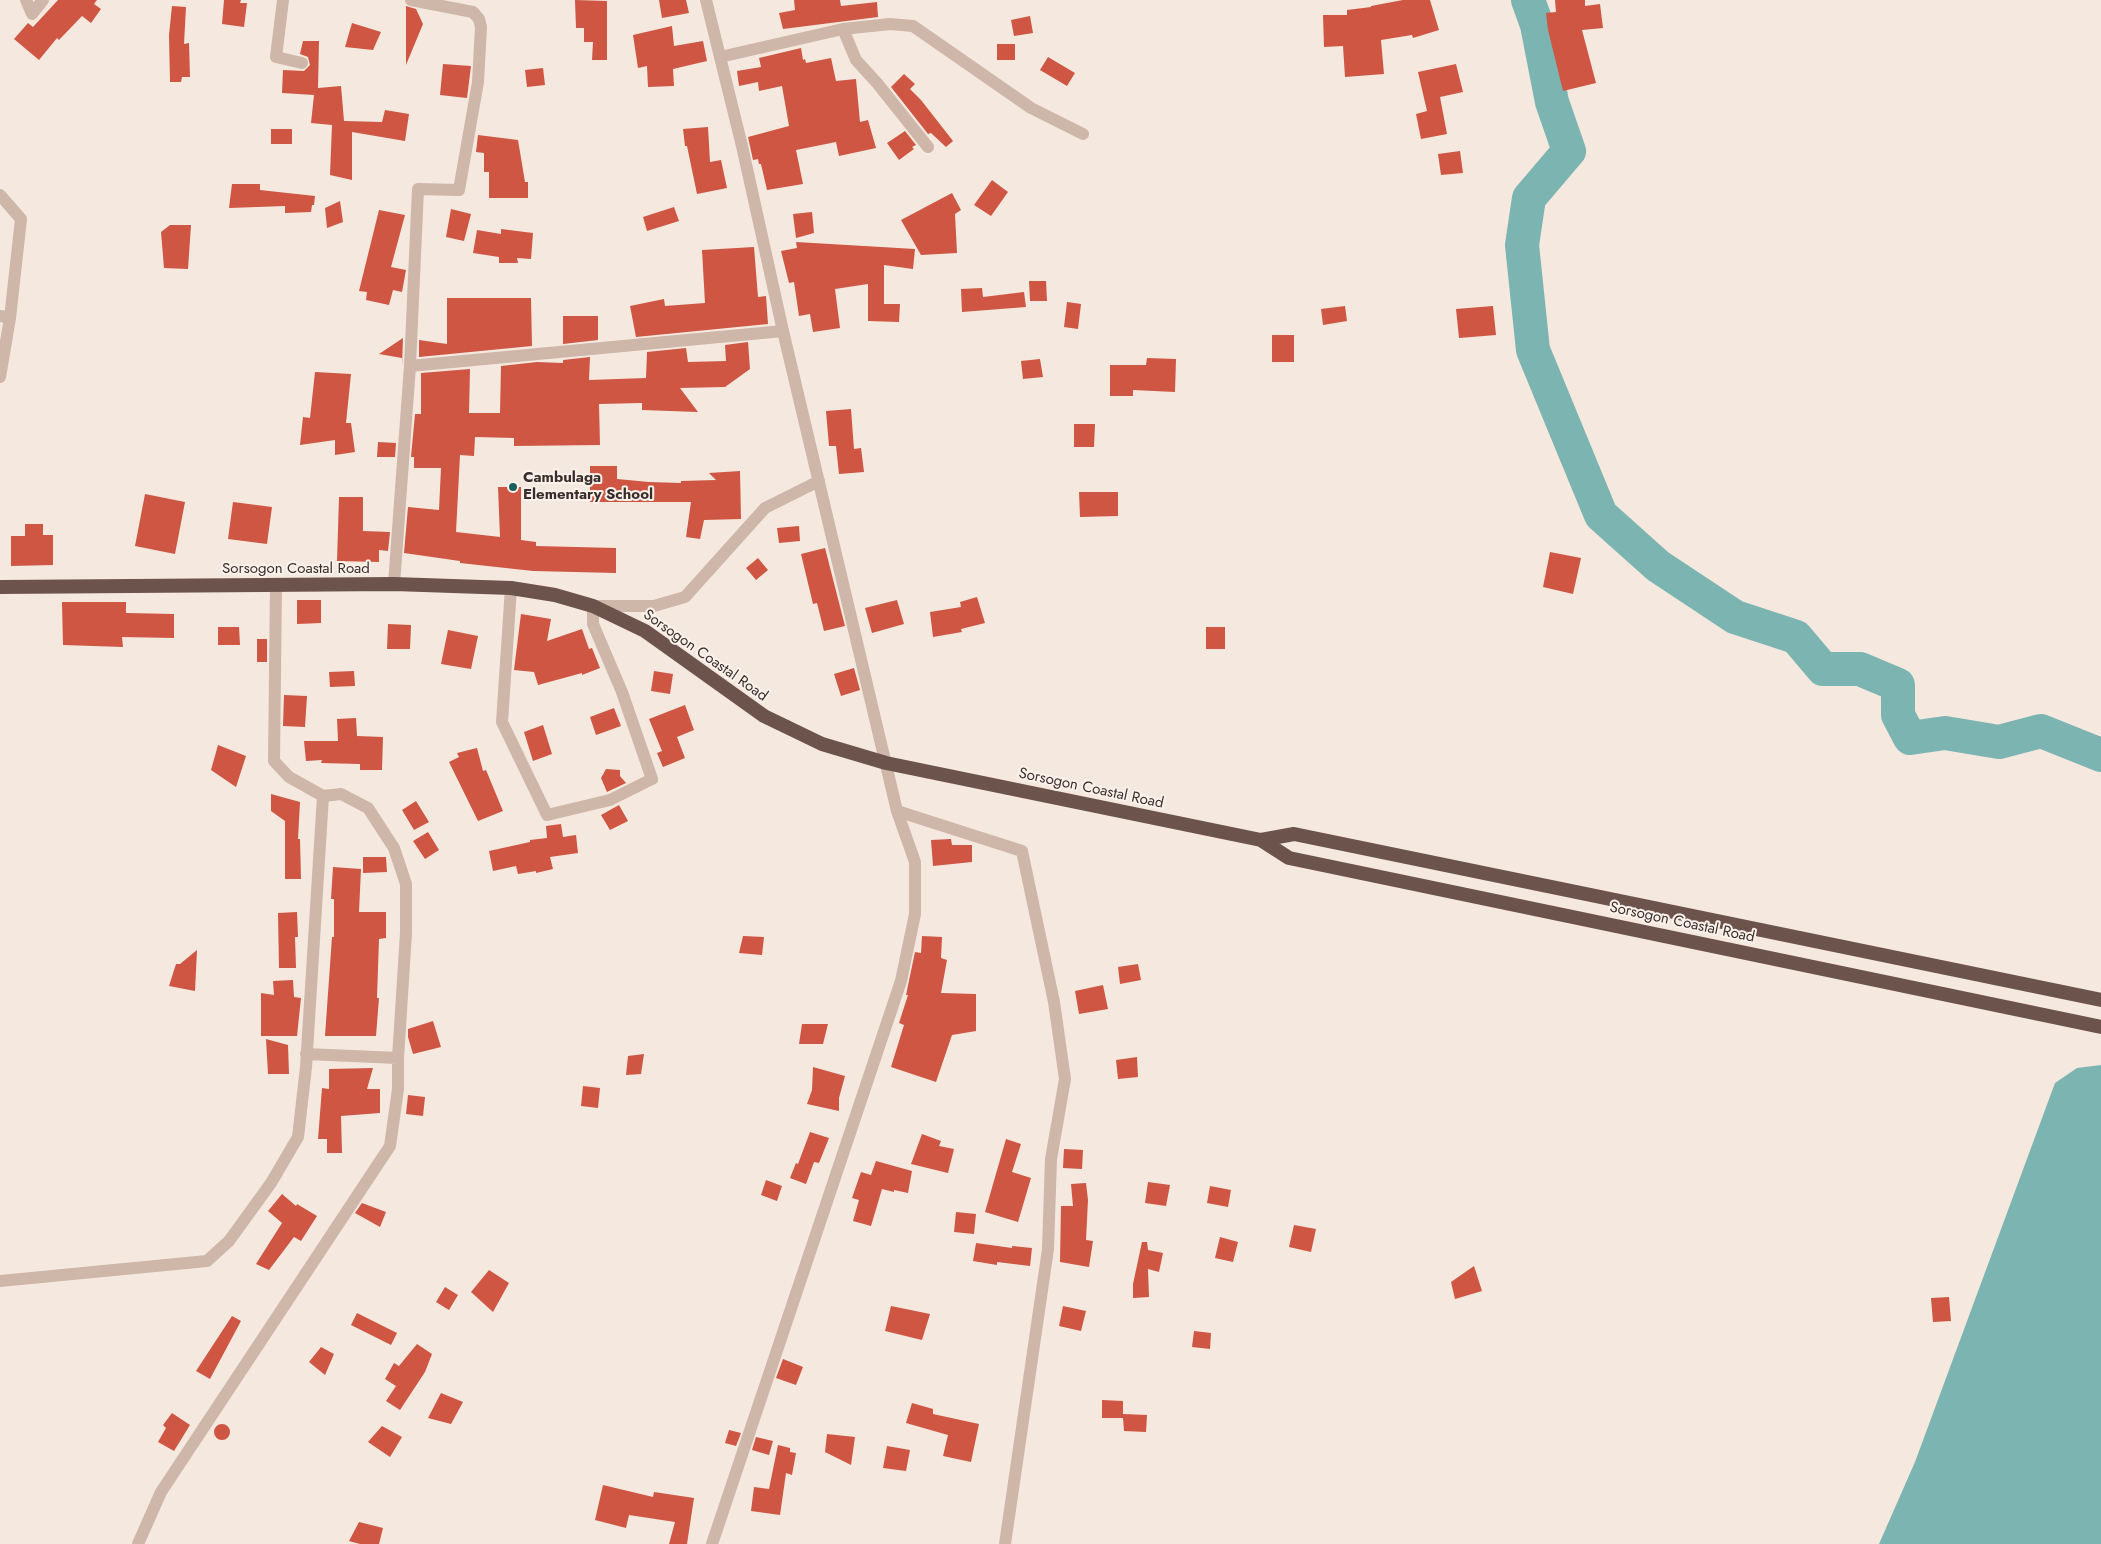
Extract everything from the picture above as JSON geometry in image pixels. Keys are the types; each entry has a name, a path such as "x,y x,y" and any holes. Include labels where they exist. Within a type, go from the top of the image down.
{"highway":[{"name":"Sorsogon Coastal Road","path":"0,586 394,584 511,588 555,595 592,606 645,631 764,716 822,744 886,763 1261,840 1289,858 2101,1027"},
{"name":"Sorsogon Coastal Road","path":"1261,840 1294,834 2101,1000"}],"street":[{"path":"26,0 32,14 43,0"},
{"path":"283,0 276,57 302,63"},
{"path":"394,584 410,366 418,189 460,190 478,82 481,27 479,19 473,12 411,0"},
{"path":"706,0 897,811 914,862 916,914 901,981 712,1544"},
{"path":"720,57 843,29 890,24 913,26 1031,108 1083,134"},
{"path":"843,29 856,60 878,83 928,147"},
{"path":"0,195 21,219 5,317 0,377"},
{"path":"410,366 783,331"},
{"path":"511,588 502,722 547,815 610,800 652,779 622,692 593,624 592,606 654,606 685,597 765,508 818,481"},
{"path":"138,1544 161,1492 390,1146 398,1089 398,1058 406,933 406,884 394,848 368,808 341,794 323,796 289,777 274,761 276,585"},
{"path":"0,1280 207,1261 229,1241 271,1183 298,1137 306,1054 323,796"},
{"path":"897,811 1022,851 1054,1002 1065,1079 1051,1159 1048,1248 1005,1544"},
{"path":"306,1054 398,1058"}],"water":[{"path":"2101,1065 2101,1544 1879,1544 1915,1462 2055,1083 2077,1068"}],"building":[{"path":"58,0 97,0 94,4 101,9 91,23 82,16 59,40 57,38 39,60 14,39 28,23 33,27"},
{"path":"224,0 241,0 240,3 247,3 244,27 222,24"},
{"path":"575,0 607,1 607,60 592,60 593,42 584,42 584,28 576,28"},
{"path":"659,0 686,0 689,13 662,18"},
{"path":"794,0 840,0 841,6 877,2 878,17 783,29 779,13 795,10"},
{"path":"1403,0 1430,0 1439,30 1413,38 1412,35 1381,40 1384,74 1345,77 1343,46 1324,47 1323,15 1347,15 1347,10"},
{"path":"1555,0 1585,0 1585,6 1600,4 1603,28 1582,30 1596,83 1563,91 1548,30 1546,13 1556,12"},
{"path":"172,6 186,7 184,44 189,43 190,77 182,77 181,82 170,82 169,35"},
{"path":"406,6 416,9 423,24 406,65"},
{"path":"1030,16 1033,33 1014,36 1011,20"},
{"path":"352,23 381,32 373,50 345,47"},
{"path":"672,26 674,46 703,41 707,61 673,69 674,86 648,87 647,66 638,68 633,35"},
{"path":"303,41 319,41 318,88 341,86 344,121 382,122 385,110 409,114 405,141 352,132 352,180 330,175 332,125 311,123 314,95 282,93 283,70 304,71 310,65 308,57 300,54"},
{"path":"997,44 1015,44 1015,60 997,60"},
{"path":"801,48 803,60 805,59 806,63 831,58 836,81 856,79 860,122 868,120 876,148 839,156 836,142 796,150 803,184 767,190 761,164 759,164 758,159 753,160 748,137 789,126 782,86 759,91 758,82 739,86 737,71 761,67 759,58"},
{"path":"1048,57 1075,73 1067,86 1040,70"},
{"path":"443,64 471,66 467,98 440,95"},
{"path":"1456,64 1463,92 1440,97 1447,134 1421,139 1416,114 1427,111 1418,72"},
{"path":"543,68 545,85 527,87 525,70"},
{"path":"904,74 915,84 910,89 953,141 946,147 931,133 928,134 891,87"},
{"path":"708,127 710,162 721,160 727,188 697,194 687,146 685,146 683,129"},
{"path":"271,129 292,129 292,144 271,144"},
{"path":"905,131 916,145 912,147 914,149 899,160 887,143"},
{"path":"478,135 518,140 525,182 528,182 528,198 489,198 489,172 484,172 484,153 476,152"},
{"path":"1460,151 1463,173 1441,175 1438,154"},
{"path":"992,180 1008,192 991,216 974,205"},
{"path":"232,184 260,184 260,190 315,196 314,205 312,205 311,212 285,213 285,206 229,208"},
{"path":"952,193 961,210 955,214 957,253 921,255 901,220"},
{"path":"340,201 343,222 327,228 325,208"},
{"path":"674,207 679,221 647,231 643,217"},
{"path":"451,209 471,214 464,241 446,237"},
{"path":"379,210 405,215 391,267 406,270 402,292 393,290 389,305 366,300 367,292 359,291"},
{"path":"812,212 814,233 796,238 793,214"},
{"path":"170,225 191,225 188,269 164,268 161,232"},
{"path":"501,229 533,233 531,259 517,258 518,263 499,263 499,257 473,253 477,230 501,234"},
{"path":"796,242 915,249 913,269 884,265 884,304 900,304 899,322 868,321 868,284 835,289 840,328 813,332 810,314 799,316 794,282 789,283 781,251 797,248"},
{"path":"754,247 758,297 766,296 768,324 636,337 630,306 664,299 665,306 705,303 702,250"},
{"path":"1029,281 1046,281 1047,301 1030,301"},
{"path":"982,288 983,297 1024,292 1026,307 962,312 961,289"},
{"path":"447,298 531,298 532,346 419,357 419,340 447,344"},
{"path":"1067,302 1081,304 1078,329 1064,327"},
{"path":"1345,306 1347,321 1323,325 1321,309"},
{"path":"1493,306 1496,335 1459,338 1456,309"},
{"path":"563,316 598,316 598,340 563,344"},
{"path":"1272,335 1294,335 1294,362 1272,362"},
{"path":"403,338 402,366 402,358 379,354"},
{"path":"748,342 750,369 725,387 680,388 698,412 642,410 642,403 599,404 600,445 514,446 514,438 475,437 474,456 460,455 456,532 500,537 498,487 521,487 521,540 536,542 536,546 616,548 616,573 533,571 460,563 460,561 404,553 408,507 439,510 441,468 414,468 414,457 411,457 415,414 421,414 421,373 470,369 469,413 500,413 501,366 537,362 563,363 563,360 590,357 589,380 646,378 647,352 686,348 688,362 726,361 725,345"},
{"path":"1147,358 1176,359 1175,392 1133,390 1133,396 1110,396 1110,365 1146,365"},
{"path":"1040,359 1043,377 1023,379 1021,361"},
{"path":"315,372 351,374 346,423 351,423 355,452 335,455 335,440 300,445 303,417 310,418"},
{"path":"851,409 854,449 861,448 864,472 839,474 836,446 829,446 826,411"},
{"path":"1074,424 1095,424 1094,447 1074,447"},
{"path":"378,442 396,443 395,457 377,457"},
{"path":"590,466 617,466 617,479 649,482 681,483 681,481 716,480 709,473 740,471 741,519 704,520 700,539 686,537 691,502 590,502"},
{"path":"1079,492 1118,492 1118,516 1080,517"},
{"path":"145,494 185,502 175,554 135,546"},
{"path":"339,497 363,497 363,531 390,532 388,551 379,550 379,562 337,561"},
{"path":"233,502 272,507 267,544 228,539"},
{"path":"25,524 43,524 43,535 53,535 53,565 11,566 11,536 25,536"},
{"path":"799,526 800,541 779,543 777,528"},
{"path":"825,548 845,626 824,631 817,603 813,604 801,554"},
{"path":"1550,552 1581,558 1573,594 1543,587"},
{"path":"758,558 768,570 756,580 746,568"},
{"path":"977,597 985,623 961,629 962,632 933,637 930,612 961,607 960,602"},
{"path":"297,600 321,600 321,623 297,624"},
{"path":"897,600 904,624 872,633 865,608"},
{"path":"62,602 126,602 126,613 174,614 174,638 122,637 123,647 63,645"},
{"path":"521,614 551,619 547,641 582,629 589,649 592,648 600,668 582,675 582,673 538,685 534,672 514,670"},
{"path":"388,624 411,625 410,649 387,649"},
{"path":"218,627 239,627 240,645 218,645"},
{"path":"1206,627 1225,627 1225,649 1206,649"},
{"path":"448,630 478,636 471,669 441,664"},
{"path":"257,639 267,639 267,662 257,662"},
{"path":"854,668 860,690 841,696 834,674"},
{"path":"354,671 355,686 330,687 329,672"},
{"path":"654,671 673,674 670,694 651,691"},
{"path":"284,695 307,696 305,727 283,726"},
{"path":"685,705 694,730 677,737 685,758 663,767 657,753 662,751 649,719"},
{"path":"614,708 621,726 596,735 590,717"},
{"path":"356,718 357,736 383,737 382,770 360,770 360,764 321,763 322,760 306,761 304,741 338,741 337,719"},
{"path":"543,725 552,754 533,761 524,732"},
{"path":"218,745 246,756 236,787 211,770"},
{"path":"477,748 483,771 486,770 503,811 478,821 449,762 459,757 457,753"},
{"path":"606,769 620,770 620,776 626,783 607,792 601,778"},
{"path":"271,794 300,802 298,839 300,839 301,879 285,879 285,821 271,811"},
{"path":"416,801 429,822 414,830 402,810"},
{"path":"619,805 628,821 610,830 601,815"},
{"path":"561,824 563,837 576,835 578,853 550,857 553,869 536,873 536,871 518,874 516,866 493,871 489,851 530,842 530,840 547,838 546,826"},
{"path":"428,832 439,850 425,859 413,841"},
{"path":"951,839 952,845 972,845 972,862 933,866 931,840"},
{"path":"363,857 386,857 387,872 363,873"},
{"path":"333,867 361,869 359,912 386,912 386,938 379,939 377,998 379,998 376,1036 325,1036 332,937 334,937 334,899 331,899"},
{"path":"297,912 298,937 295,937 296,968 279,968 278,913"},
{"path":"743,936 764,937 762,955 739,953"},
{"path":"922,936 942,937 941,958 947,960 941,993 976,994 976,1031 952,1035 936,1082 891,1067 904,1025 899,1023 908,995 906,995 915,952 921,953"},
{"path":"197,950 195,991 169,986 176,964 180,964"},
{"path":"1138,964 1141,980 1120,984 1118,967"},
{"path":"293,980 294,997 301,998 297,1036 261,1036 261,993 274,995 273,981"},
{"path":"1103,985 1108,1009 1079,1014 1075,991"},
{"path":"433,1021 441,1047 413,1054 408,1037 408,1029"},
{"path":"802,1024 828,1024 823,1044 799,1044"},
{"path":"266,1039 288,1045 289,1074 268,1074"},
{"path":"644,1054 641,1074 626,1075 628,1056"},
{"path":"1137,1057 1138,1077 1118,1079 1116,1060"},
{"path":"813,1067 845,1076 839,1098 839,1111 807,1104 812,1090"},
{"path":"373,1068 367,1089 380,1089 380,1113 341,1116 342,1153 327,1153 327,1139 318,1139 322,1088 329,1089 329,1069"},
{"path":"583,1086 600,1088 598,1108 581,1106"},
{"path":"408,1095 425,1097 423,1116 406,1114"},
{"path":"810,1132 829,1138 819,1163 814,1162 806,1184 790,1178 796,1163 798,1164"},
{"path":"922,1134 941,1141 939,1146 954,1149 948,1173 911,1164"},
{"path":"1006,1139 1021,1144 1012,1172 1031,1178 1018,1222 985,1212"},
{"path":"1064,1149 1083,1150 1082,1169 1063,1168"},
{"path":"876,1161 912,1171 908,1193 882,1189 871,1226 853,1221 859,1200 852,1198 861,1172 871,1175"},
{"path":"766,1180 782,1186 777,1201 761,1195"},
{"path":"1148,1182 1170,1185 1166,1206 1145,1203"},
{"path":"1086,1183 1088,1200 1086,1240 1093,1241 1089,1267 1060,1262 1061,1206 1073,1206 1071,1184"},
{"path":"1210,1186 1231,1190 1228,1207 1207,1203"},
{"path":"282,1194 296,1206 297,1204 317,1216 301,1241 294,1237 269,1270 256,1264 282,1223 268,1211"},
{"path":"362,1203 386,1212 380,1227 355,1213"},
{"path":"956,1212 976,1214 974,1234 954,1232"},
{"path":"1294,1225 1316,1229 1311,1252 1289,1247"},
{"path":"1220,1237 1238,1242 1233,1262 1215,1258"},
{"path":"1142,1242 1147,1242 1148,1250 1163,1253 1159,1272 1148,1269 1149,1297 1133,1298 1133,1284"},
{"path":"976,1243 1012,1248 1012,1246 1032,1248 1030,1266 997,1262 997,1265 973,1261"},
{"path":"1474,1266 1482,1291 1455,1299 1451,1282"},
{"path":"489,1270 509,1283 493,1312 471,1292"},
{"path":"445,1287 458,1295 449,1310 436,1302"},
{"path":"1949,1297 1951,1321 1933,1322 1931,1298"},
{"path":"891,1306 930,1314 922,1340 885,1331"},
{"path":"1063,1306 1086,1311 1081,1331 1059,1326"},
{"path":"357,1313 397,1333 391,1345 351,1325"},
{"path":"232,1316 241,1321 210,1379 196,1371"},
{"path":"1194,1331 1211,1333 1210,1349 1192,1347"},
{"path":"417,1344 432,1354 425,1372 400,1410 386,1401 396,1386 385,1379 394,1363 399,1366"},
{"path":"321,1347 334,1354 325,1375 309,1362"},
{"path":"783,1359 803,1367 796,1385 776,1378"},
{"path":"441,1393 463,1402 451,1424 428,1418"},
{"path":"1102,1400 1123,1401 1123,1414 1147,1415 1146,1432 1124,1431 1123,1418 1102,1418"},
{"path":"912,1403 933,1409 933,1414 979,1424 971,1462 943,1456 948,1435 906,1423"},
{"path":"172,1413 190,1425 174,1451 158,1442 166,1428 163,1425"},
{"path":"219,1424 225,1424 230,1429 228,1438 219,1440 214,1435 214,1429"},
{"path":"382,1426 402,1437 390,1457 368,1442"},
{"path":"729,1430 741,1433 736,1446 725,1443"},
{"path":"827,1434 855,1437 851,1465 825,1452"},
{"path":"756,1437 773,1441 769,1455 752,1450"},
{"path":"778,1445 790,1448 790,1452 796,1453 792,1475 786,1473 780,1515 751,1511 754,1487 769,1489"},
{"path":"887,1446 910,1450 906,1471 883,1468"},
{"path":"603,1485 653,1497 654,1492 694,1498 687,1544 669,1544 675,1522 629,1515 626,1528 595,1520"},
{"path":"359,1522 383,1528 379,1544 360,1544 349,1541"}],"waterway":[{"path":"1528,0 1537,25 1552,102 1569,151 1529,198 1522,245 1533,350 1601,515 1658,566 1735,617 1796,637 1823,669 1860,669 1898,685 1898,715 1910,738 1945,733 1999,742 2041,731 2101,755"}],"place":[{"name":"Cambulaga Elementary School","path":"513,487"}]}
